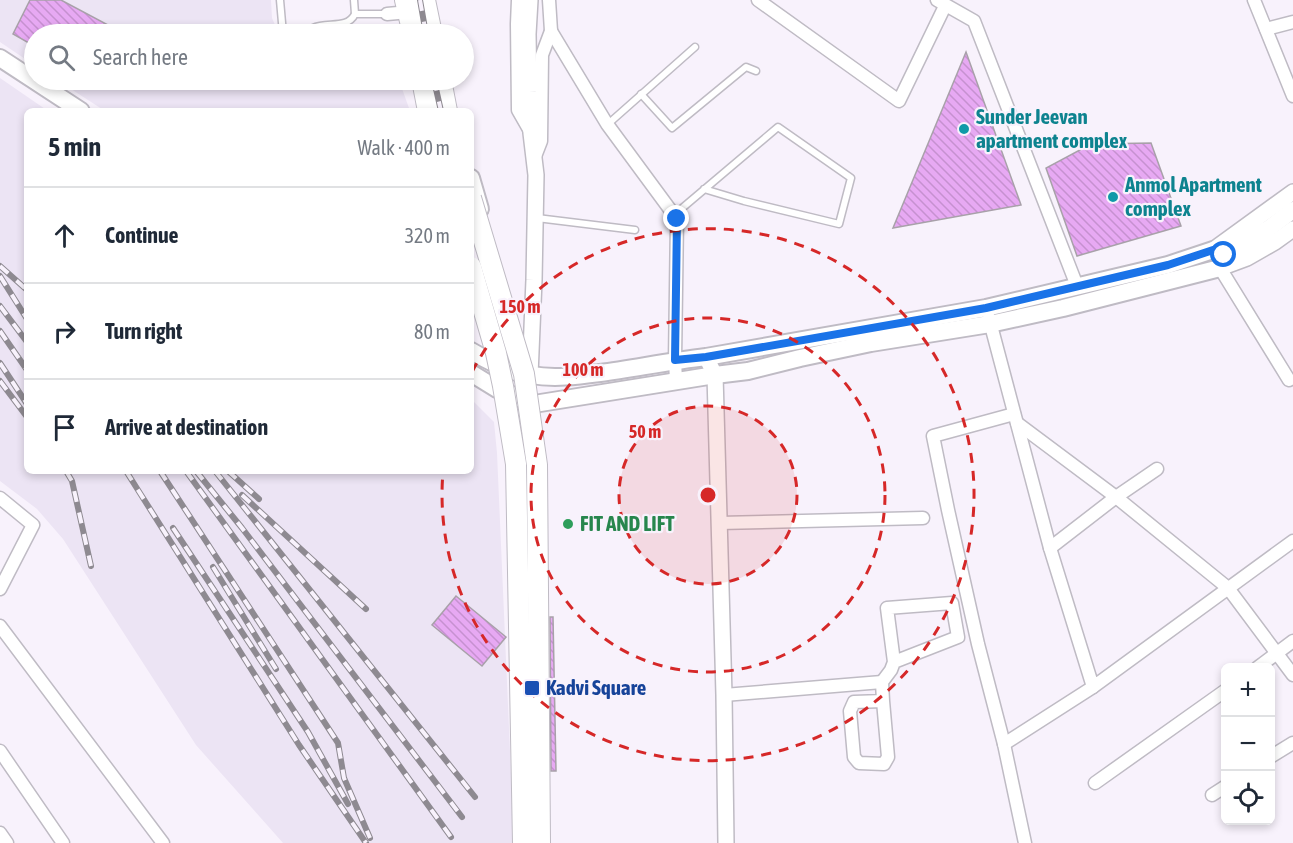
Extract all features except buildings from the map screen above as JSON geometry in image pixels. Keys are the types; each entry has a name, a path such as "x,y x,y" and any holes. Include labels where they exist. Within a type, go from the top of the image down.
{"main road":[{"path":"425,0 430,24"},
{"path":"430,0 435,24"},
{"path":"397,7 401,24"},
{"path":"397,7 406,24"},
{"path":"0,58 24,74"},
{"path":"49,90 76,108"},
{"path":"416,90 420,108"},
{"path":"424,90 427,108"},
{"path":"443,90 446,108"},
{"path":"448,90 452,108"},
{"path":"474,188 530,375 543,466 546,843"},
{"path":"474,208 524,374 537,465 540,843"},
{"path":"474,353 492,363 530,375 566,377 988,316 1063,308 1221,256 1268,229 1293,210"},
{"path":"474,375 497,388 534,404 748,371 988,316 1077,286 1168,265 1221,256"},
{"path":"474,277 496,353 516,464 523,843"},
{"path":"474,300 492,363 510,466 516,843"}],"street":[{"path":"518,0 518,110 531,133"},
{"path":"530,0 528,92 536,175 530,375"},
{"path":"534,160 541,141 542,55 551,31 549,0"},
{"path":"758,0 899,101 941,3 974,21 1077,286"},
{"path":"1254,0 1293,96"},
{"path":"1266,29 1293,22"},
{"path":"551,31 607,124 677,219 676,381"},
{"path":"1221,256 1293,192"},
{"path":"1221,256 1247,258 1293,229"},
{"path":"1221,256 1289,380"},
{"path":"988,316 1050,548 1093,687"},
{"path":"706,357 714,375 726,843"},
{"path":"1025,843 1004,744 978,644 933,436 1016,419 1228,588 1293,675"},
{"path":"1050,548 1157,468"},
{"path":"0,498 33,525 0,589"},
{"path":"719,523 922,518"},
{"path":"1004,744 1093,687 1293,541"},
{"path":"883,701 854,702 852,705 850,711 854,758 859,763 884,764 888,757 882,682 894,662 887,608 952,603 958,637 894,662"},
{"path":"0,626 163,843"},
{"path":"1263,663 1293,641"},
{"path":"724,695 882,682"},
{"path":"1095,783 1221,694"},
{"path":"1275,754 1293,743"},
{"path":"0,751 61,842"},
{"path":"1212,795 1221,789"},
{"path":"0,833 7,843"}],"lane":[{"path":"280,0 282,24"},
{"path":"341,24 348,23 355,14 354,0"},
{"path":"355,14 397,7"},
{"path":"607,124 695,47"},
{"path":"641,94 672,128 747,67 756,70"},
{"path":"674,215 704,189 778,127 852,178 839,224 704,189"},
{"path":"535,218 635,230"}],"shaded area":[{"path":"0,0 271,0 275,24 24,24 24,58 0,42"},
{"path":"0,78 44,108 24,108 24,474 474,474 474,402 494,422 514,843 283,843 196,745 63,539 37,509 0,481"},
{"path":"72,90 403,90 409,108 100,108"}],"railway":[{"path":"420,0 424,24"},
{"path":"436,90 440,108"},
{"path":"474,233 515,365 530,440 537,843"},
{"path":"0,266 24,287"},
{"path":"0,276 24,314"},
{"path":"0,306 24,338"},
{"path":"0,331 24,366"},
{"path":"0,363 24,399"},
{"path":"0,381 24,413"},
{"path":"68,474 72,481 91,566"},
{"path":"128,474 299,745 366,843"},
{"path":"162,474 338,743 344,778 370,838"},
{"path":"188,474 451,837"},
{"path":"198,474 462,817"},
{"path":"217,474 475,797"},
{"path":"231,474 259,499"},
{"path":"242,495 366,609"},
{"path":"173,528 308,732 348,804"},
{"path":"213,567 276,669"}],"place":[{"name":"Sunder Jeevan apartment complex","path":"964,129"},
{"name":"Anmol Apartment complex","path":"1113,197"},
{"name":"FIT AND LIFT","path":"568,524"},
{"name":"Kadvi Square","path":"532,688"}],"route":[{"path":"677,219 675,360 706,357 986,308 1168,265 1213,250 1224,255"}]}
